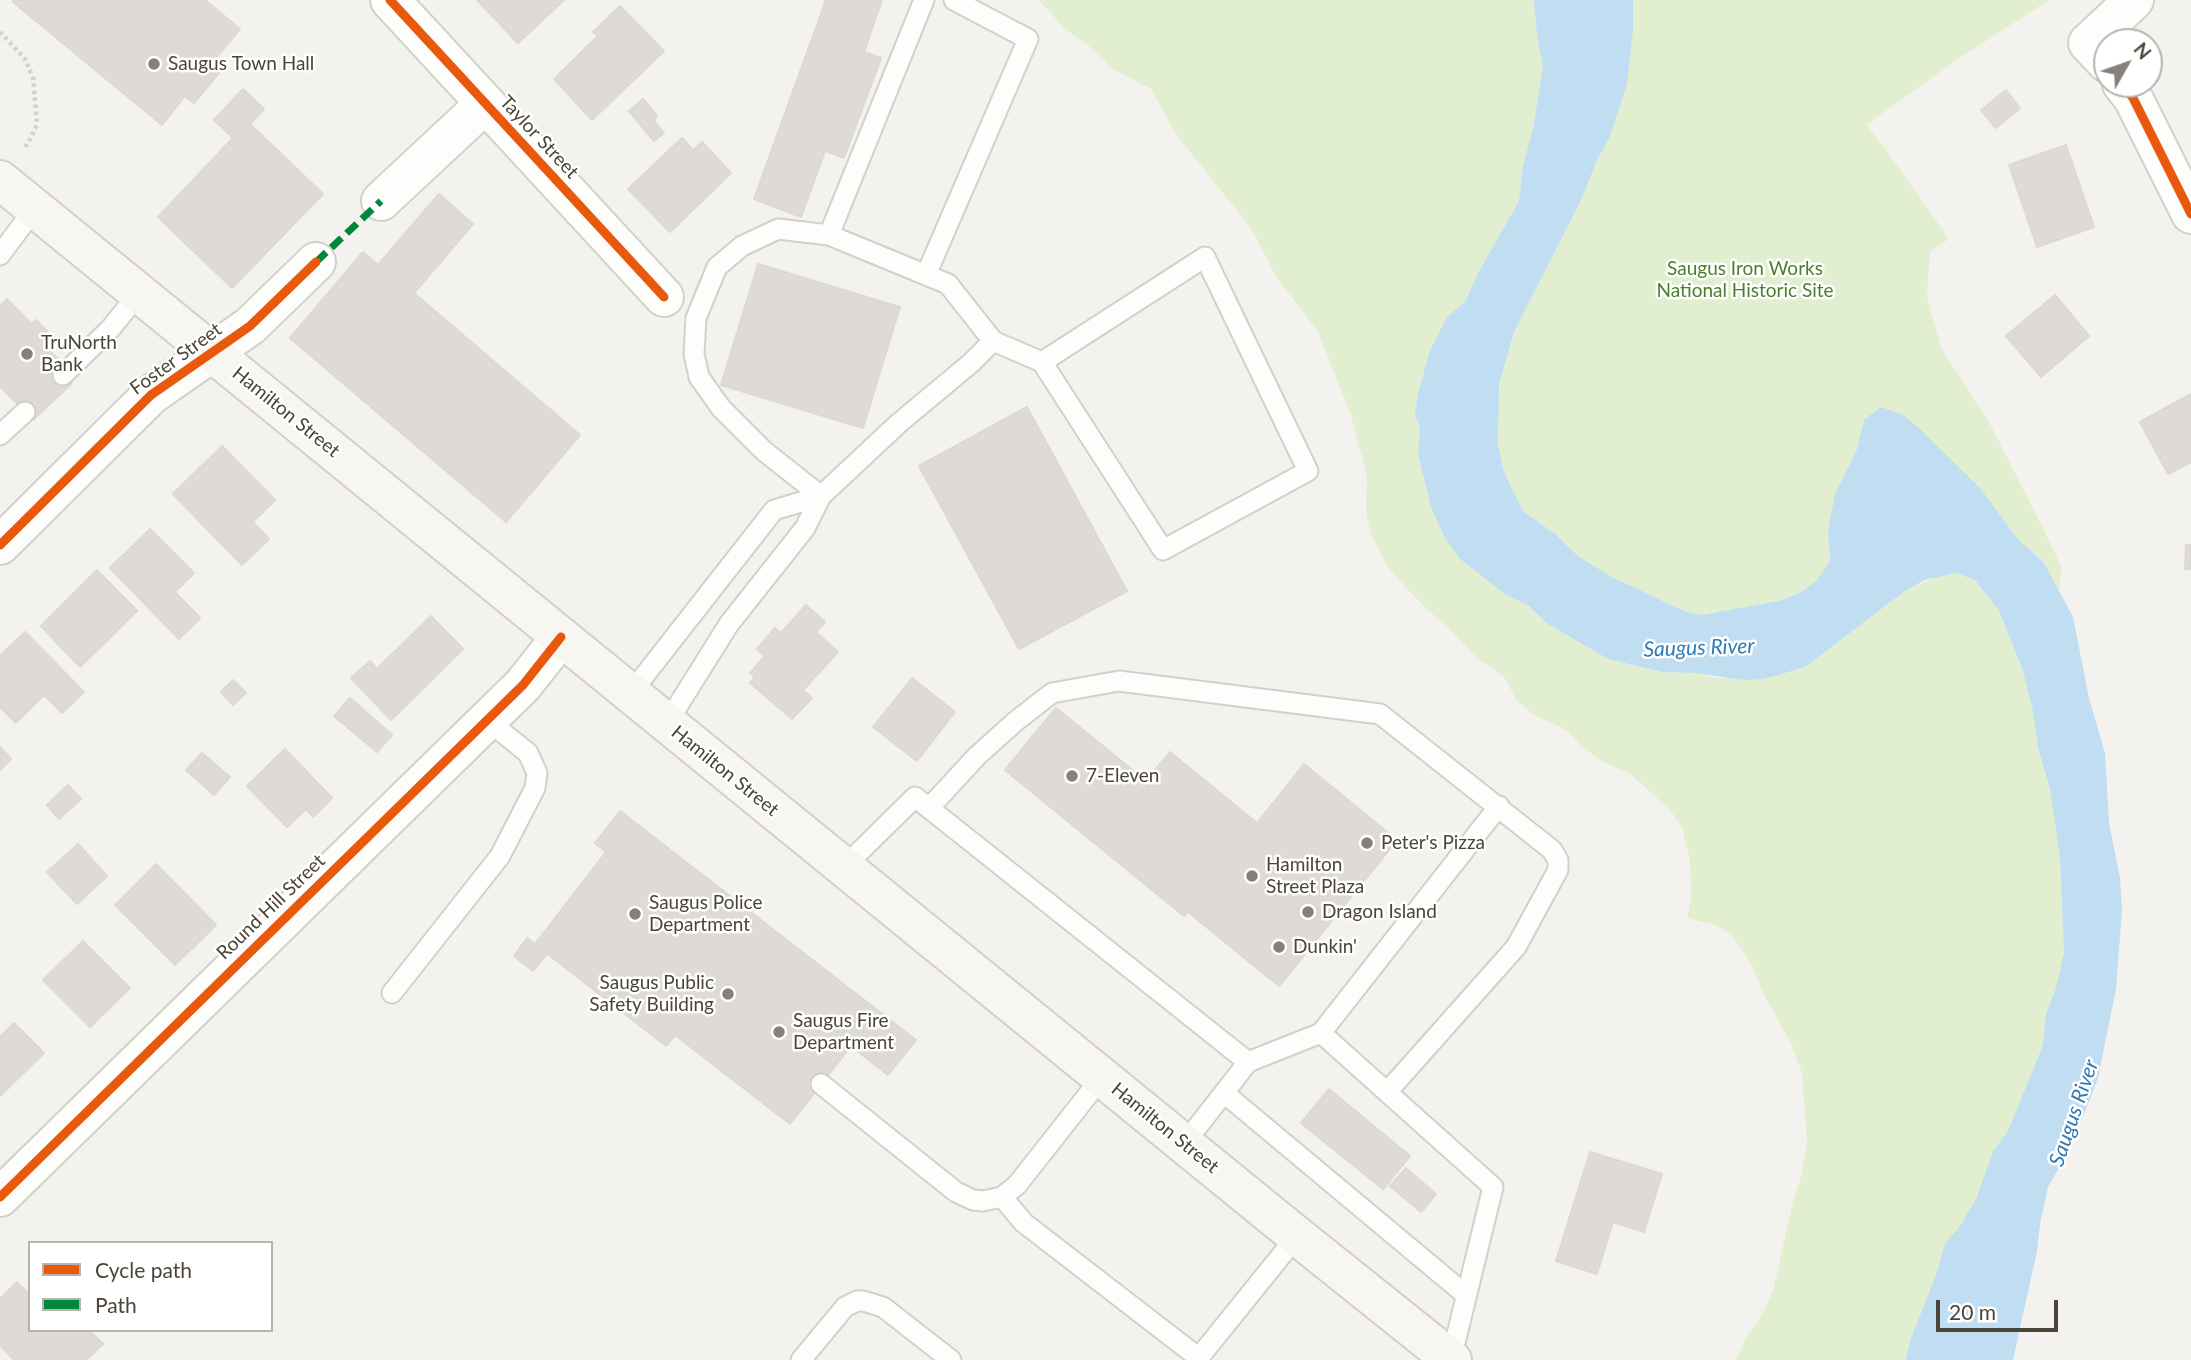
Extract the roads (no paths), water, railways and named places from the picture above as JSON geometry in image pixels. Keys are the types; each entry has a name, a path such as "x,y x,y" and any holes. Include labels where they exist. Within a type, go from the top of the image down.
{"main road":[{"name":"Hamilton Street","path":"1,181 1451,1359"}],"street":[{"name":"Taylor Street","path":"390,0 664,297"},
{"path":"2104,28 2134,0"},
{"path":"2133,98 2191,214"},
{"path":"380,201 485,104"},
{"name":"Foster Street","path":"0,545 151,395 250,326 316,262"},
{"name":"Round Hill Street","path":"0,1197 523,685 561,637"}],"lane":[{"path":"829,235 924,0"},
{"path":"926,275 1028,39 954,0"},
{"path":"0,255 35,208"},
{"path":"821,496 764,451 721,408 699,377 694,354 696,318 717,267 742,246 778,229 829,235 948,284 993,341 1042,362 1163,550 1308,471 1205,257 1042,362"},
{"path":"63,375 111,328 139,293"},
{"path":"667,723 729,624 805,528 821,496 993,341"},
{"path":"0,435 26,412"},
{"path":"631,694 774,510 821,496"},
{"path":"929,808 977,756 1052,693 1119,681 1380,714 1499,806 1552,850 1558,860 1558,870 1516,947 1388,1091"},
{"path":"392,993 500,856 535,788 537,773 533,760 523,748 487,720"},
{"path":"844,867 915,797 1248,1062"},
{"path":"1184,1143 1248,1062 1321,1033 1499,806"},
{"path":"1321,1033 1493,1187 1451,1359"},
{"path":"821,1084 956,1192 973,1200 983,1201 1002,1197 1017,1185 1102,1077"},
{"path":"1224,1093 1466,1296"},
{"path":"1002,1197 1024,1223 1198,1359 1297,1236"},
{"path":"801,1360 845,1307 863,1301 883,1307 951,1360"}],"water":[{"name":"Saugus River","path":"1534,0 1633,0 1633,31 1627,84 1609,139 1514,332 1499,385 1498,444 1504,472 1523,511 1555,534 1578,556 1610,576 1686,612 1702,615 1783,600 1803,591 1817,580 1830,561 1828,530 1835,494 1857,449 1864,420 1881,407 1903,415 1919,428 1980,488 2017,538 2044,563 2073,617 2089,698 2105,753 2109,823 2120,878 2122,910 2116,989 2098,1078 2073,1143 2048,1187 2013,1360 1906,1360 1910,1341 1937,1272 1945,1243 1958,1229 1976,1199 1993,1151 2008,1131 2043,1045 2046,1014 2056,988 2064,953 2060,858 2050,789 2038,748 2032,707 2022,668 1999,611 1975,580 1956,573 1925,580 1905,591 1805,667 1764,679 1744,680 1695,673 1662,672 1608,659 1548,624 1529,606 1505,594 1460,559 1444,536 1431,507 1418,454 1420,428 1415,415 1418,394 1430,350 1447,317 1465,302 1478,273 1519,201 1523,165 1533,129 1543,67"}],"place":[{"name":"Saugus Town Hall","path":"154,64"},
{"name":"TruNorth Bank","path":"27,354"},
{"name":"7-Eleven","path":"1072,776"},
{"name":"Peter's Pizza","path":"1367,843"},
{"name":"Hamilton Street Plaza","path":"1252,876"},
{"name":"Dragon Island","path":"1308,912"},
{"name":"Saugus Police Department","path":"635,914"},
{"name":"Dunkin'","path":"1279,947"},
{"name":"Saugus Public Safety Building","path":"728,994"},
{"name":"Saugus Fire Department","path":"779,1032"}],"park label":[{"name":"Saugus Iron Works National Historic Site","path":"1745,280"}]}
